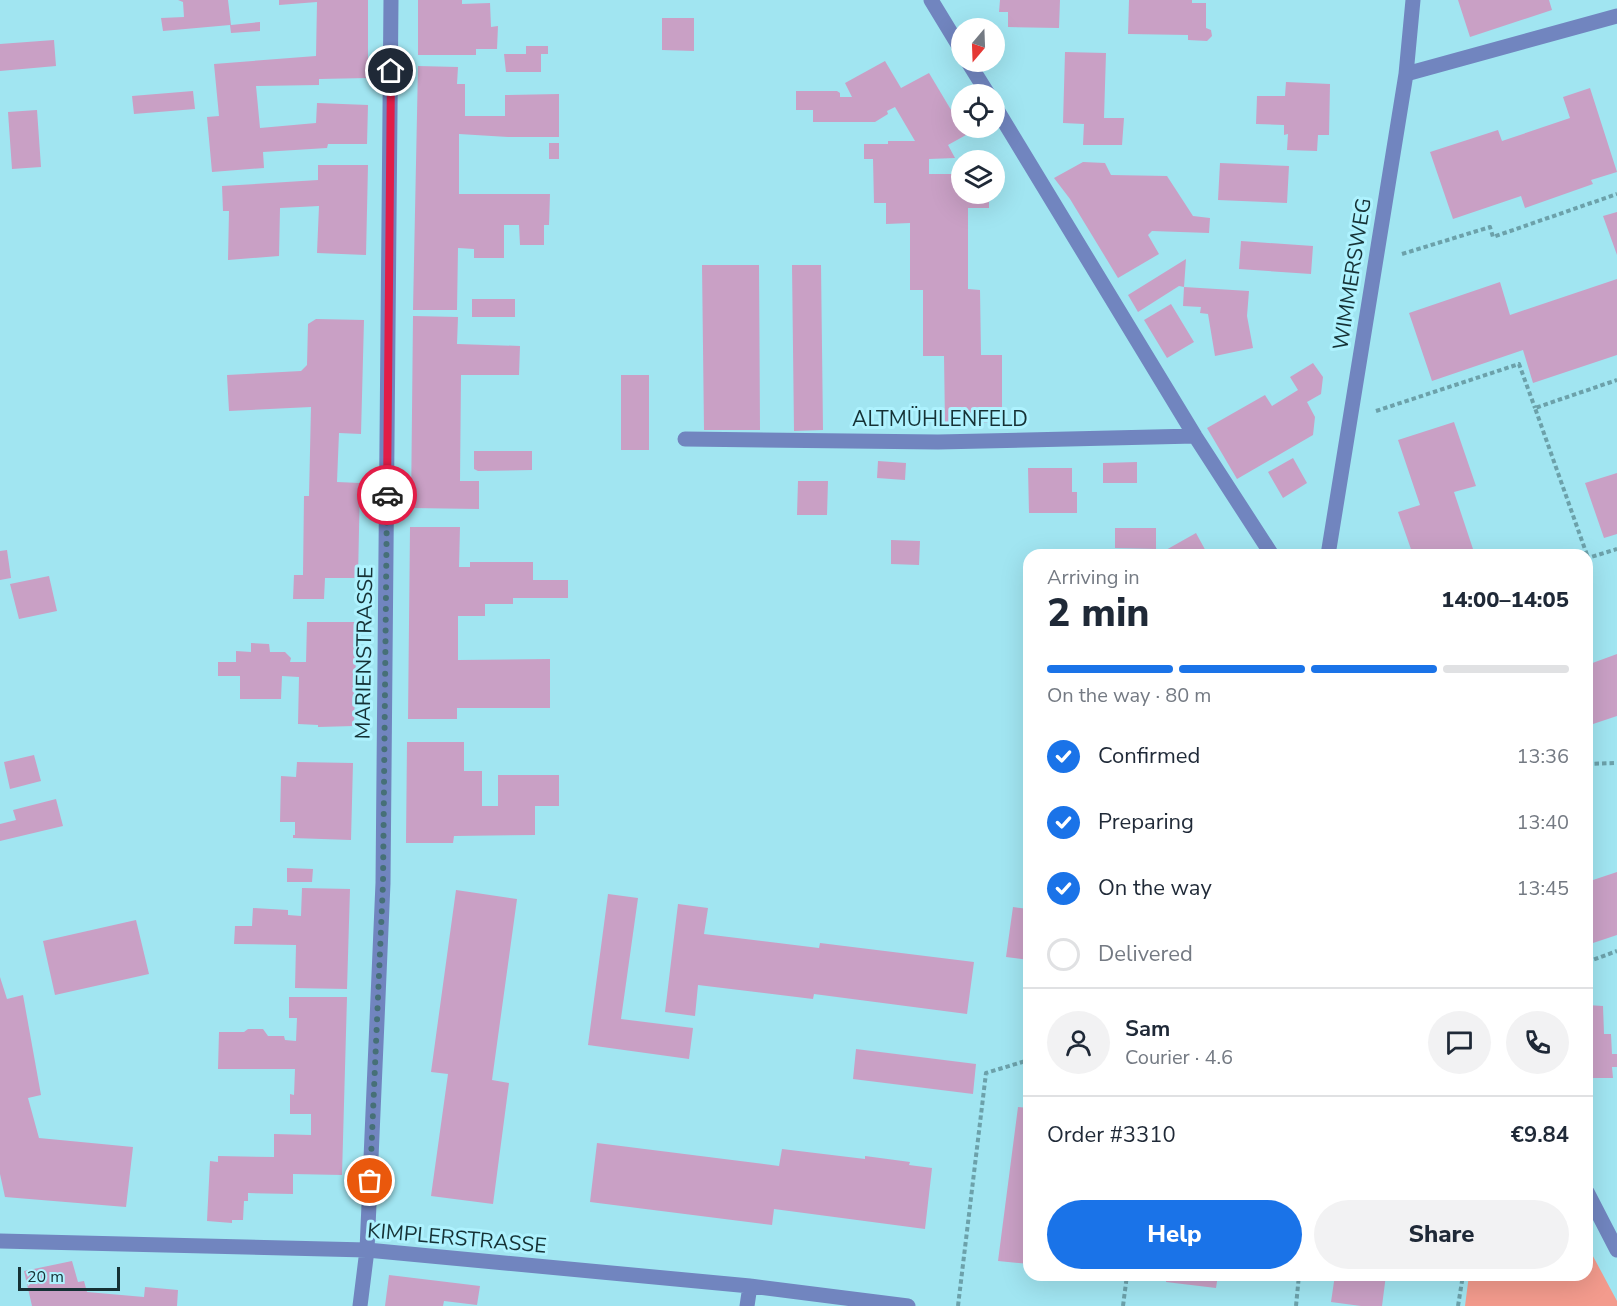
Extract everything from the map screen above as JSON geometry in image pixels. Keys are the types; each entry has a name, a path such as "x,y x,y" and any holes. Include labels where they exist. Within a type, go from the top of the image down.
{"street":[{"name":"MARIENSTRASSE","path":"360,1306 367,1250 383,883 391,0"},
{"path":"931,0 951,33"},
{"name":"WIMMERSWEG","path":"1329,549 1406,74 1413,0"},
{"path":"1406,74 1617,16"},
{"path":"1005,123 1195,436 1268,549"},
{"name":"ALTMÜHLENFELD","path":"685,439 938,442 1195,436"},
{"path":"1593,1204 1617,1250"},
{"name":"KIMPLERSTRASSE","path":"0,1241 367,1250 750,1286 908,1306"},
{"path":"747,1306 750,1286"}],"path":[{"path":"1376,262 1490,227 1493,237 1617,194"},
{"path":"1350,419 1519,364 1585,549"},
{"path":"1535,408 1617,380"},
{"path":"1593,556 1617,549"},
{"path":"1593,764 1617,764"},
{"path":"1593,960 1617,951"},
{"path":"958,1306 986,1073 1023,1062"},
{"path":"1123,1306 1126,1281"},
{"path":"1296,1306 1298,1281"},
{"path":"1458,1306 1462,1281"}],"shaded area":[{"path":"1593,1256 1617,1301 1617,1306 1465,1306 1468,1281 1593,1281"}],"building":[{"path":"178,0 228,0 231,25 260,22 260,31 231,33 230,25 163,31 161,18 184,17 183,2"},
{"path":"279,0 368,0 368,78 319,79 319,85 256,86 260,128 316,123 317,103 368,105 367,144 328,144 327,148 263,152 264,168 212,172 207,117 219,116 214,64 316,56 317,2 279,5"},
{"path":"418,0 462,0 462,4 490,3 491,27 498,26 497,49 476,49 476,55 418,55"},
{"path":"1000,0 1060,0 1059,28 1008,27 1008,12 999,12"},
{"path":"1129,0 1192,0 1192,3 1206,3 1206,28 1211,30 1212,36 1207,41 1188,40 1188,35 1128,34"},
{"path":"1458,0 1549,0 1552,10 1470,37"},
{"path":"662,18 694,18 694,51 662,50"},
{"path":"54,40 56,66 0,71 0,44"},
{"path":"526,46 548,46 548,54 541,54 541,72 506,72 504,54 526,54"},
{"path":"1065,52 1106,53 1104,118 1124,118 1122,145 1083,145 1084,124 1063,123"},
{"path":"885,61 901,88 929,73 951,110 951,138 961,138 948,145 951,158 929,159 929,174 951,174 951,204 989,204 989,208 968,208 968,289 980,290 981,355 1002,355 1002,422 945,423 944,356 923,356 923,290 910,290 910,223 886,224 886,203 874,203 873,159 864,159 864,144 915,141 895,107 875,122 813,122 813,110 796,110 796,91 837,91 840,97 852,97 845,83"},
{"path":"418,66 458,67 457,84 465,84 465,116 505,116 505,95 559,94 559,137 459,134 459,194 550,194 549,225 544,225 544,245 520,245 519,225 504,225 504,258 474,258 474,249 458,248 457,310 413,310"},
{"path":"1286,82 1330,84 1329,135 1318,135 1317,151 1287,150 1288,134 1284,135 1284,125 1256,124 1257,96 1285,96"},
{"path":"1590,88 1617,172 1591,180 1593,184 1525,208 1521,196 1453,219 1430,152 1498,130 1502,141 1570,118 1563,97"},
{"path":"193,91 195,109 134,114 132,96"},
{"path":"37,110 41,167 12,169 8,112"},
{"path":"549,143 559,143 559,159 549,159"},
{"path":"1083,162 1105,163 1111,175 1167,176 1193,216 1210,218 1209,233 1152,231 1148,235 1159,254 1118,278 1070,199 1054,178"},
{"path":"1220,163 1289,166 1287,203 1218,200"},
{"path":"318,165 368,165 366,255 317,253 319,206 280,208 279,256 228,260 229,211 223,211 222,186 318,180"},
{"path":"1617,212 1617,255 1603,216"},
{"path":"1241,241 1313,246 1311,274 1239,269"},
{"path":"1186,259 1184,287 1179,286 1138,312 1128,295"},
{"path":"702,265 759,265 760,430 704,430"},
{"path":"792,265 821,265 823,430 794,431"},
{"path":"1617,279 1617,355 1533,383 1523,350 1432,381 1409,313 1500,282 1510,315"},
{"path":"1184,287 1249,291 1247,316 1253,348 1215,356 1208,314 1200,313 1201,307 1183,306"},
{"path":"472,299 515,299 515,317 472,317"},
{"path":"1171,304 1194,342 1167,358 1144,320"},
{"path":"413,316 458,317 457,344 520,346 519,375 461,375 460,481 479,481 479,509 411,508"},
{"path":"316,319 364,320 361,434 339,433 337,482 360,483 358,578 325,578 324,599 293,599 294,575 303,575 304,496 309,496 311,407 229,411 227,375 301,371 307,365 308,324"},
{"path":"1313,363 1323,377 1321,394 1307,402 1315,417 1313,435 1237,479 1207,428 1265,395 1272,406 1298,390 1290,377"},
{"path":"621,375 649,375 649,450 621,450"},
{"path":"1454,422 1476,486 1454,492 1473,549 1411,549 1398,512 1420,505 1398,440"},
{"path":"474,451 532,451 532,470 478,471 474,469"},
{"path":"1293,458 1307,483 1283,498 1268,472"},
{"path":"878,461 906,463 905,480 877,478"},
{"path":"1137,462 1137,483 1103,483 1103,463"},
{"path":"1028,468 1072,468 1072,492 1077,492 1077,513 1029,513"},
{"path":"1617,473 1617,534 1604,538 1585,483"},
{"path":"798,481 828,481 827,515 797,515"},
{"path":"410,527 460,527 459,567 470,567 470,562 533,562 533,580 568,580 568,598 513,598 513,604 485,604 485,616 458,616 458,660 550,659 550,708 457,708 457,719 408,719"},
{"path":"1115,528 1156,528 1156,549 1115,548"},
{"path":"1196,533 1205,549 1168,549"},
{"path":"891,540 920,541 919,565 891,564"},
{"path":"7,550 11,578 0,580 0,551"},
{"path":"49,576 57,611 19,619 10,584"},
{"path":"307,622 357,622 354,726 318,727 318,725 298,724 299,677 282,676 281,699 240,699 240,676 218,676 218,662 236,662 236,651 251,652 251,643 269,644 270,652 285,652 291,658 290,662 306,662"},
{"path":"1617,654 1617,716 1593,724 1593,663"},
{"path":"407,742 464,742 464,771 482,771 482,806 498,806 498,775 559,775 559,806 535,806 535,835 454,836 453,843 406,843"},
{"path":"34,755 41,781 10,789 4,762"},
{"path":"297,762 353,763 351,840 293,838 295,822 280,822 281,776 296,777"},
{"path":"56,799 63,826 0,841 0,824 16,820 13,810"},
{"path":"287,868 313,869 312,882 287,882"},
{"path":"1617,872 1617,935 1593,943 1593,880"},
{"path":"302,888 350,889 347,989 295,988 296,945 234,944 235,926 252,926 253,908 288,910 288,915 301,916"},
{"path":"456,890 517,899 492,1080 509,1083 493,1204 431,1196 448,1074 431,1072"},
{"path":"608,894 638,898 621,1019 693,1028 689,1059 588,1045"},
{"path":"678,904 708,908 704,934 819,948 820,943 974,962 967,1014 814,994 813,999 698,985 695,1016 665,1012"},
{"path":"1013,907 1023,908 1023,959 1006,957"},
{"path":"136,920 149,974 55,995 43,941"},
{"path":"0,977 7,999 23,995 41,1095 28,1098 39,1138 133,1147 126,1207 5,1197 0,1174"},
{"path":"289,997 347,997 342,1175 293,1174 293,1194 248,1193 248,1201 244,1201 243,1220 232,1220 232,1223 207,1221 210,1161 218,1162 218,1156 274,1157 274,1134 311,1135 311,1114 290,1114 290,1094 294,1095 295,1069 218,1069 219,1032 263,1029 268,1036 284,1036 285,1040 296,1041 297,1018 289,1018"},
{"path":"1593,1005 1603,1006 1604,1034 1611,1034 1612,1054 1617,1054 1617,1067 1612,1067 1613,1078 1593,1078"},
{"path":"856,1049 976,1064 973,1094 853,1079"},
{"path":"1018,1107 1023,1107 1023,1263 998,1261"},
{"path":"597,1143 779,1166 782,1149 910,1162 909,1165 932,1168 925,1229 774,1209 772,1225 590,1202"},
{"path":"72,1261 78,1282 84,1281 87,1292 144,1297 145,1287 178,1290 177,1306 32,1306 24,1271"},
{"path":"389,1275 480,1286 477,1305 444,1301 443,1306 385,1306"},
{"path":"1166,1281 1217,1281 1216,1288"},
{"path":"1334,1281 1385,1281 1382,1306 1331,1302"}],"way so far":[{"path":"370,1181 383,883 387,495"}],"route":[{"path":"387,495 391,71"}]}
